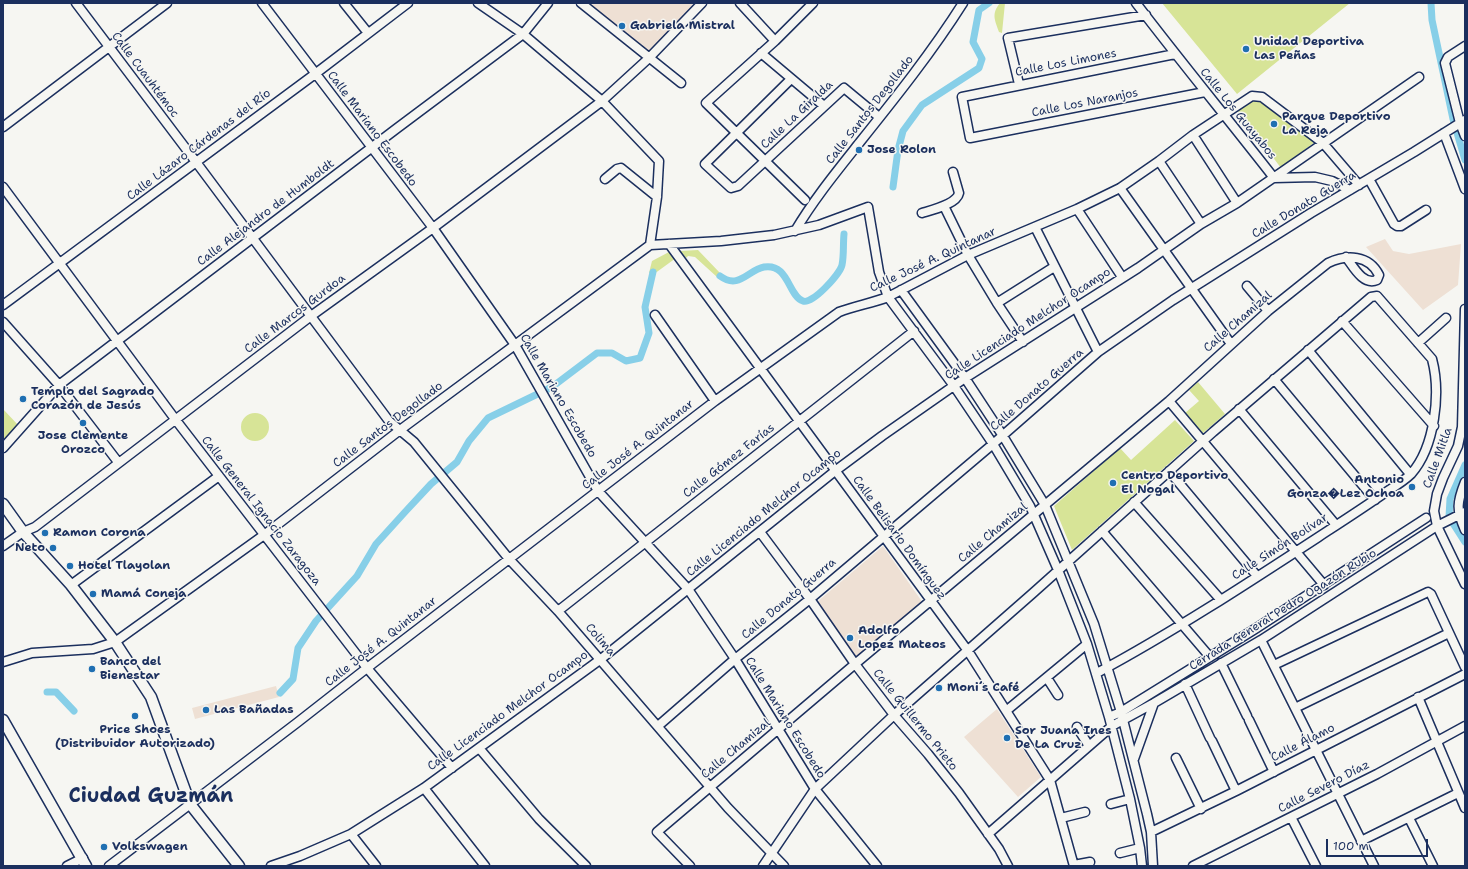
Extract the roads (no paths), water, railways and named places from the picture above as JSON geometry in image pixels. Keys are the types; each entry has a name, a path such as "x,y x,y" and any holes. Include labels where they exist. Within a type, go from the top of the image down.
{"main road":[{"path":"3,504 23,532 71,585 115,642 152,697 190,804 239,866"},
{"path":"3,720 84,862"}],"street":[{"name":"Calle Cuauhtémoc","path":"76,3 311,316"},
{"path":"3,127 108,46 167,3"},
{"name":"Calle Mariano Escobedo","path":"262,3 432,228 515,345 536,378 598,491 688,589 735,660 815,789 877,866"},
{"path":"344,3 368,33"},
{"name":"Calle Lázaro Cárdenas del Río","path":"3,305 315,74 408,3"},
{"path":"478,3 523,34 602,101 659,161 657,197 650,245 721,241 774,235 819,225 868,207 879,272 888,297 954,386 993,444 1034,514 1058,570 1097,673 1130,799 1142,864 1153,862 1151,832 1121,712 1108,667 1094,624 1045,505 1003,436 965,378 901,290"},
{"name":"Calle Alejandro de Humboldt","path":"3,448 59,385 523,34 548,3"},
{"path":"581,3 681,82"},
{"name":"Calle Marcos Gurdoa","path":"3,546 23,532 35,527 118,462 311,316 602,101 649,58 702,3"},
{"path":"740,3 775,41"},
{"name":"Calle Santos Degollado","path":"795,231 811,205 946,30 964,3"},
{"name":"Calle Los Guayabos","path":"1136,3 1174,54 1224,114 1274,178 1315,177 1332,181 1350,190"},
{"path":"805,200 706,103 775,41 811,4"},
{"path":"1019,84 1008,38 1146,15"},
{"path":"1465,46 1448,57 1445,63 1460,123 1465,136"},
{"path":"761,53 824,106"},
{"name":"Calle Los Limones","path":"970,138 962,97 1019,84 1174,54"},
{"name":"Calle Licenciado Melchor Ocampo","path":"271,866 300,856 351,834 424,788 600,659 835,471 965,378 1023,342 1201,224 1237,203 1419,77"},
{"path":"736,133 791,79"},
{"name":"Calle La Giralda","path":"736,133 705,164 731,188 738,186 844,88 879,117"},
{"name":"Calle Los Naranjos","path":"970,138 1205,92"},
{"name":"Calle José A. Quintanar","path":"109,866 716,401 839,312 888,297 968,256 1077,209 1120,188 1193,135 1252,96 1262,98 1323,143 1359,185"},
{"name":"Calle Donato Guerra","path":"658,726 1003,436 1098,352 1172,300 1460,123"},
{"path":"1446,132 1465,188"},
{"path":"1193,135 1237,203"},
{"path":"1159,161 1201,224"},
{"path":"605,178 617,169 621,168 657,197"},
{"path":"922,213 944,206 959,197 953,172"},
{"path":"1369,179 1394,224 1397,226 1401,226 1426,210"},
{"name":"Calle General Ignacio Zaragoza","path":"3,187 175,419 318,605 367,668 452,768"},
{"path":"1120,188 1231,344"},
{"path":"944,206 968,256 997,304 1023,342"},
{"path":"1077,209 1122,277"},
{"path":"1035,227 1098,352"},
{"name":"Calle Belisario Domínguez","path":"669,244 968,651 1050,780 1074,866 1090,862"},
{"name":"Calle Santos Degollado","path":"3,662 32,653 93,649 115,642 264,535 400,430 650,245"},
{"name":"Calle Chamizal","path":"690,866 657,832 778,728 1169,401 1268,311 1328,263 1346,257"},
{"path":"997,304 1054,267"},
{"path":"1247,286 1268,311"},
{"name":"Calle Simón Bolívar","path":"1097,673 1182,623 1297,551 1375,500 1410,474 1424,452 1434,426 1436,407 1435,368 1432,359 1377,296 1371,297 1342,321"},
{"name":"Calle Mitla","path":"1465,309 1462,427 1458,446 1443,478 1437,494 1434,510 1465,584"},
{"path":"655,315 716,401"},
{"name":"Colima","path":"311,316 389,421 414,442 509,559 558,611 710,787 784,866"},
{"path":"1418,343 1446,318"},
{"path":"763,866 815,789 894,715 968,651 1203,440 1342,321 1434,426"},
{"path":"3,322 59,385 118,462"},
{"name":"Calle Gómez Farías","path":"558,611 914,331"},
{"path":"1308,350 1410,474"},
{"path":"1274,379 1375,500"},
{"path":"1169,401 1297,551 1324,585"},
{"path":"1239,410 1336,525"},
{"path":"1169,471 1257,576"},
{"path":"71,585 219,476"},
{"path":"1465,482 1459,501 1459,515 1465,530"},
{"path":"1134,502 1220,599"},
{"name":"Cerrada General Pedro Ogazón Rubio","path":"988,834 1112,726 1261,640 1440,525 1459,515"},
{"name":"Cerrada General Pedro Ogazón Rubio","path":"1109,717 1121,712 1210,657 1426,518"},
{"path":"1102,530 1210,657"},
{"name":"Calle Guillermo Prieto","path":"760,532 810,598 855,664 894,715 959,793 988,834 1008,866"},
{"path":"1274,664 1428,592 1431,594 1465,667"},
{"path":"1295,708 1449,633"},
{"path":"1261,640 1374,866"},
{"path":"1006,711 1087,644"},
{"path":"1221,663 1274,772"},
{"name":"Calle Álamo","path":"1151,832 1201,809 1465,674"},
{"path":"1047,678 1058,695"},
{"path":"1185,684 1236,791"},
{"path":"1418,697 1465,808"},
{"path":"1133,760 1154,703"},
{"name":"Calle Severo Díaz","path":"1194,866 1377,774 1465,726"},
{"path":"1077,727 1089,746"},
{"path":"479,748 544,824 586,866"},
{"path":"1176,758 1201,809"},
{"path":"424,788 485,866"},
{"path":"1362,841 1458,794"},
{"path":"1111,804 1130,799"},
{"path":"1061,818 1085,812"},
{"path":"1291,817 1315,865"},
{"path":"1409,818 1430,865"},
{"path":"351,834 376,866"},
{"path":"1120,853 1140,848"},
{"path":"67,866 84,862"}],"waterway":[{"path":"893,187 898,150 903,131 922,105 979,68 982,59 973,42 979,10 989,3"},
{"path":"1431,3 1432,20 1453,119 1465,160"},
{"path":"720,276 727,280 733,281 743,278 758,269 772,267 779,270 798,298 803,301 807,301 819,294 840,269 843,261 844,234"},
{"path":"280,693 293,679 298,648 316,621 357,576 376,544 431,484 457,462 469,441 488,418 552,387 597,353 612,353 626,361 640,358 649,333 645,307 653,272"},
{"path":"1465,465 1450,499 1449,517 1465,542"},
{"path":"47,692 56,692 74,711"}],"place":[{"name":"Gabriela Mistral","path":"622,26"},
{"name":"Unidad Deportiva Las Peñas","path":"1246,49"},
{"name":"Parque Deportivo La Reja","path":"1274,124"},
{"name":"Jose Rolon","path":"859,150"},
{"name":"Templo del Sagrado Corazón de Jesús","path":"23,399"},
{"name":"Jose Clemente Orozco","path":"83,423"},
{"name":"Centro Deportivo El Nogal","path":"1113,483"},
{"name":"Antonio Gonza�Lez Ochoa","path":"1412,487"},
{"name":"Ramon Corona","path":"45,533"},
{"name":"Neto","path":"53,548"},
{"name":"Hotel Tlayolan","path":"70,566"},
{"name":"Mamá Coneja","path":"93,594"},
{"name":"Adolfo Lopez Mateos","path":"850,638"},
{"name":"Banco del Bienestar","path":"92,669"},
{"name":"Moni´s Café","path":"939,688"},
{"name":"Las Bañadas","path":"206,710"},
{"name":"Price Shoes (Distribuidor Autorizado)","path":"135,716"},
{"name":"Sor Juana Ines De La Cruz","path":"1007,738"},
{"name":"Volkswagen","path":"104,847"}],"district":[{"name":"Ciudad Guzmán","path":"151,797"}]}
